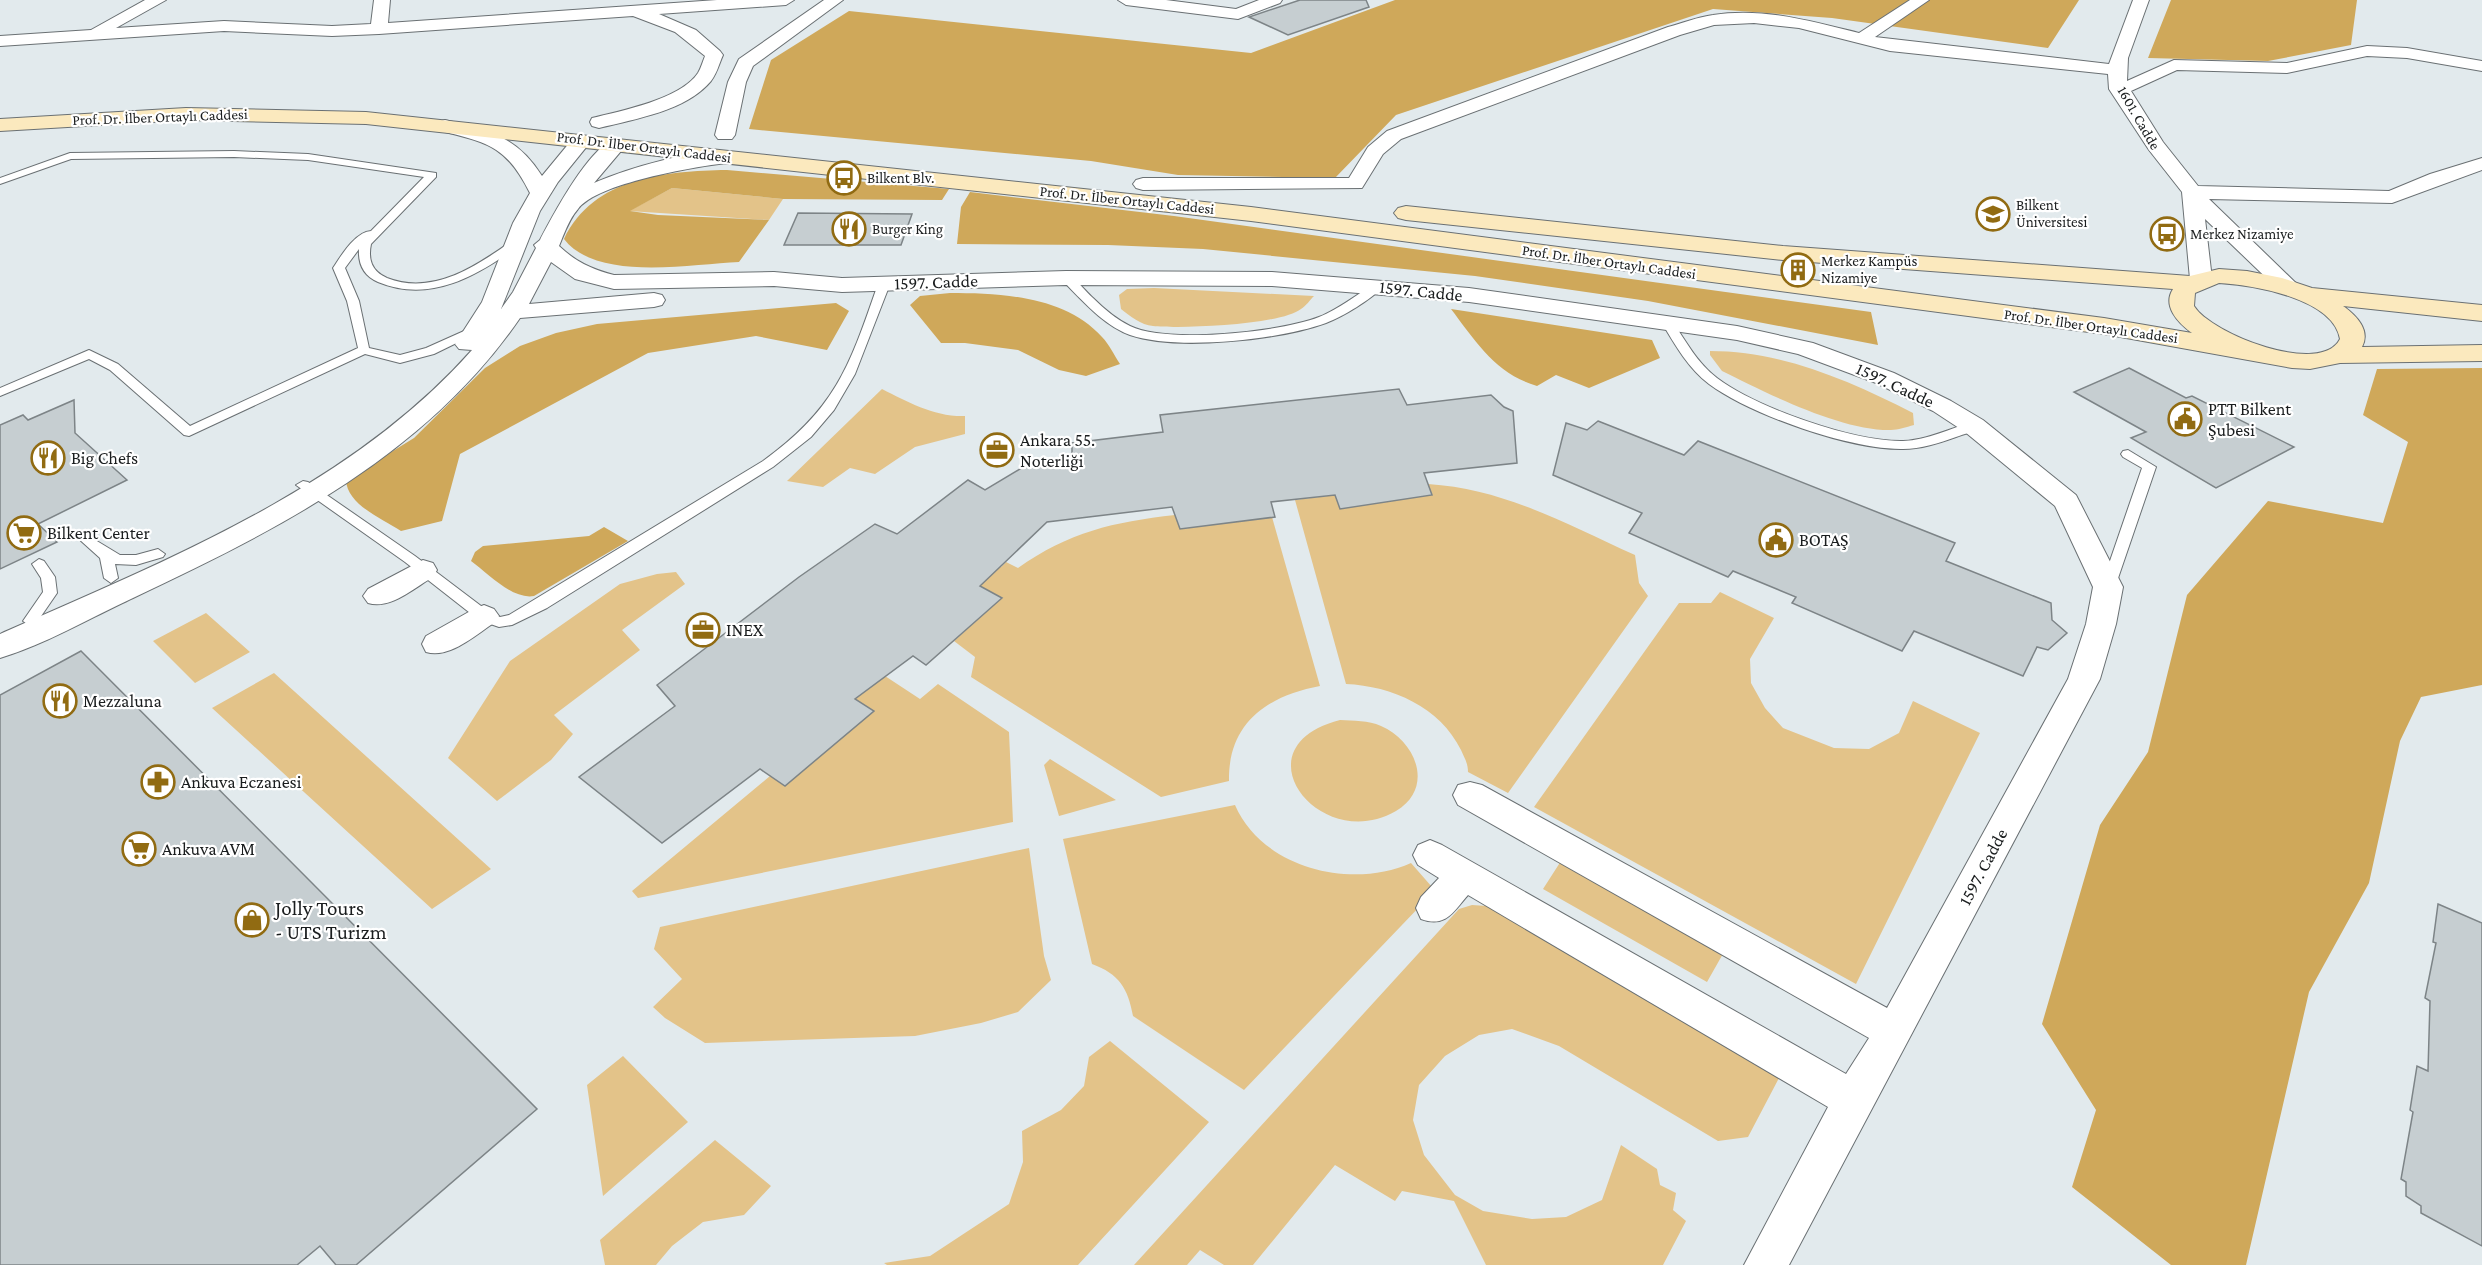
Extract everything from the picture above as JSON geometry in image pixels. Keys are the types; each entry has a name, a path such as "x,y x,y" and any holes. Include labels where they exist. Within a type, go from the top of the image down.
{"street":[{"path":"0,36 83,38 158,0"},
{"path":"379,29 382,0"},
{"path":"0,41 83,38 225,27 332,31 379,29 786,0"},
{"path":"568,205 604,185 668,165 726,141 737,82 745,63 835,0"},
{"path":"1126,0 1238,14 1274,0"},
{"path":"1864,37 1921,0"},
{"name":"1601. Cadde","path":"2141,0 2118,79 2162,156 2192,192 2232,237 2298,291"},
{"path":"487,334 517,242 540,193 553,172 599,122 654,107 676,97 704,78 714,55 699,38 656,18 620,12"},
{"path":"1143,184 1355,184 1375,152 1394,135 1674,31 1713,20 1754,18 1799,23 1864,37 1890,46 2118,79 2135,84 2174,65 2287,68 2367,51 2407,53 2482,66"},
{"name":"Prof. Dr. İlber Ortaylı Caddesi","path":"0,110 173,98 313,98 661,128"},
{"name":"Prof. Dr. İlber Ortaylı Caddesi","path":"0,124 186,114 255,114 366,118 616,144 726,141 1200,208 2104,326 2301,361 2324,360 2341,356 2482,353"},
{"path":"442,126 508,146 527,165 540,193"},
{"path":"0,647 98,604 308,489 352,454 514,312 545,245 590,169 635,126"},
{"name":"Prof. Dr. İlber Ortaylı Caddesi","path":"794,143 1143,184 1678,242 1849,258 2195,281 2241,276 2298,291 2482,313"},
{"path":"2195,281 2192,192 2392,197 2437,178 2482,164"},
{"path":"1678,242 1679,272"},
{"name":"1597. Cadde","path":"545,245 567,265 583,274 614,282 774,279 842,285"},
{"path":"1849,258 1861,295"},
{"name":"1597. Cadde","path":"514,312 650,300 774,294 842,285 1066,278 1272,279 1378,286 1469,295 1737,333 1830,355 1894,382 1974,426 2066,501 2108,587 2101,624 2084,679 1894,1032 1853,1100 1766,1265"},
{"name":"Prof. Dr. İlber Ortaylı Caddesi","path":"2195,281 2181,292 2180,303 2187,316 2209,333 2249,351"},
{"name":"Prof. Dr. İlber Ortaylı Caddesi","path":"2298,291 2341,316 2350,327 2354,338 2351,348 2341,356"},
{"name":"1597. Cadde","path":"487,334 650,300"},
{"path":"0,640 109,568 158,554 308,489"},
{"path":"98,604 109,568"},
{"path":"378,596 423,570"},
{"path":"436,644 484,616"},
{"path":"1470,795 1513,807 1894,1032"},
{"path":"1430,855 1853,1100"},
{"path":"1434,908 1464,874"}],"lane":[{"path":"0,181 70,156 234,154 308,157 432,175 376,230 366,243 363,253 368,270 386,283 410,287 443,284 486,264 517,242"},
{"path":"364,350 353,301 339,268 348,252 364,236 376,230"},
{"path":"1066,278 1102,313 1125,328 1150,337 1251,334 1308,325 1326,319 1378,286"},
{"path":"308,489 484,616 499,622 528,613 768,464 801,440 819,421 848,376 861,350 884,284"},
{"path":"1668,323 1684,351 1714,382 1772,410 1831,432 1877,445 1901,446 1921,443 1974,426"},
{"path":"0,392 89,354 114,367 189,432 364,350 400,359 487,334"},
{"path":"2108,587 2149,467 2128,454"},
{"path":"87,540 109,568"},
{"path":"30,621 50,593 48,577 39,564"}],"shaded area":[{"path":"1395,0 2079,0 2048,48 1832,18 1713,9 1396,115 1335,178 1178,175 1091,161 749,129 771,60 849,11 1251,53"},
{"path":"2171,0 2357,0 2351,45 2268,61 2148,58"},
{"path":"727,170 949,189 942,200 783,199 672,188 630,211 658,215 769,220 739,262 671,267 621,266 598,261 579,252 564,239 577,218 593,202 612,190 656,176 680,172"},
{"path":"672,188 783,199 769,220 629,211"},
{"path":"970,192 1174,216 1871,312 1878,345 1648,301 1475,276 1203,249 1108,245 957,244 961,207"},
{"path":"1154,288 1314,296 1303,308 1290,314 1273,319 1230,325 1153,326 1140,322 1121,309 1119,295 1127,289"},
{"path":"950,293 1011,296 1051,305 1087,323 1102,337 1120,364 1086,376 1059,370 1018,350 965,343 941,343 910,305 920,296"},
{"path":"836,303 849,311 827,350 756,336 648,353 460,454 442,521 401,531 359,504 348,489 346,480 414,438 485,368 520,346 556,333 597,324"},
{"path":"1451,309 1652,340 1660,358 1589,388 1556,375 1537,386 1510,374 1498,365 1478,345"},
{"path":"1710,351 1763,356 1840,379 1913,413 1914,425 1894,430 1871,429 1828,418 1782,400 1722,371 1710,355"},
{"path":"2482,368 2482,685 2421,697 2400,741 2369,883 2309,992 2246,1265 2171,1265 2072,1187 2096,1110 2042,1024 2100,825 2148,752 2187,595 2268,501 2383,523 2408,442 2363,415 2377,369"},
{"path":"882,389 932,411 965,416 965,434 915,447 875,474 850,468 823,487 787,481"},
{"path":"1428,484 1456,487 1509,500 1635,555 1639,583 1648,596 1508,793 1468,772 1465,758 1452,735 1428,711 1397,694 1346,684 1295,500 1335,495 1340,509 1432,494"},
{"path":"1175,515 1181,529 1272,517 1320,686 1283,697 1254,715 1243,728 1235,743 1230,761 1229,781 1161,797 971,677 975,657 954,641 1002,598 969,580 993,562 1001,567 1006,562 1018,568 1074,537 1112,525"},
{"path":"604,527 628,541 534,596 517,594 509,590 471,561 475,552 483,546 589,536"},
{"path":"676,572 685,584 622,630 640,650 554,715 573,734 551,760 497,801 448,758 510,661 620,584 657,574"},
{"path":"1720,592 1774,618 1750,659 1751,683 1765,708 1783,728 1834,748 1869,749 1899,733 1913,701 1980,733 1856,984 1534,807 1679,603 1711,603"},
{"path":"206,613 250,652 195,683 153,641"},
{"path":"274,673 491,869 432,909 212,708"},
{"path":"885,676 920,699 938,684 1009,732 1013,822 638,898 632,891 770,776 874,711 855,699"},
{"path":"1340,720 1381,726 1404,742 1411,753 1418,778 1415,790 1408,801 1396,811 1367,821 1340,819 1317,809 1300,792 1292,772 1294,752 1309,733"},
{"path":"1050,759 1116,800 1059,816 1044,765"},
{"path":"1235,805 1248,827 1265,844 1287,858 1311,868 1336,873 1362,874 1387,871 1411,863 1432,887 1424,902 1244,1090 1133,1016 1121,983 1109,972 1092,964 1063,839"},
{"path":"1029,848 1044,956 1051,980 1018,1012 981,1023 915,1036 705,1043 665,1018 653,1007 682,979 654,949 660,927"},
{"path":"1561,861 1724,952 1707,982 1543,889"},
{"path":"1472,905 1487,906 1779,1078 1748,1137 1718,1141 1559,1046 1512,1029 1479,1035 1445,1056 1419,1085 1413,1120 1424,1155 1455,1195 1483,1211 1532,1219 1566,1217 1602,1200 1621,1145 1657,1169 1660,1185 1676,1193 1673,1210 1686,1221 1663,1265 1486,1265 1454,1201 1402,1191 1395,1201 1335,1165 1253,1265 1224,1265 1200,1250 1187,1265 1134,1265 1459,909"},
{"path":"1110,1041 1209,1122 1078,1265 887,1265 884,1263 930,1256 1009,1204 1023,1162 1022,1131 1061,1110 1084,1086 1089,1057"},
{"path":"623,1056 688,1122 603,1196 587,1085"},
{"path":"715,1140 771,1186 744,1215 703,1222 672,1246 656,1265 605,1265 600,1240"}],"building":[{"path":"1300,0 1366,0 1369,7 1288,35 1249,17"},
{"name":"Burger King","path":"798,213 912,214 901,245 784,245"},
{"name":"PTT Bilkent Şubesi","path":"2129,368 2186,398 2192,396 2294,447 2216,488 2131,438 2146,432 2074,392"},
{"path":"1399,389 1407,405 1491,395 1504,407 1513,411 1517,463 1424,473 1432,495 1340,509 1335,495 1271,502 1275,517 1180,529 1172,507 1047,522 980,586 1002,598 926,665 913,656 855,699 874,711 785,786 760,769 662,843 579,777 675,706 657,685 799,577 875,524 897,534 968,480 985,490 1030,463 1072,457 1072,443 1163,432 1160,415"},
{"path":"74,400 75,433 127,480 38,524 57,542 0,569 0,425 23,415 28,420"},
{"path":"1598,421 1684,455 1698,441 1955,543 1946,561 2051,603 2052,620 2067,633 2048,650 2037,647 2023,676 1914,631 1902,651 1792,603 1796,597 1733,571 1728,577 1629,533 1642,513 1553,475 1566,423 1587,430"},
{"name":"Ankuva AVM","path":"81,651 537,1109 356,1265 336,1265 320,1246 297,1265 0,1265 0,695"},
{"path":"2438,904 2482,923 2482,1246 2421,1213 2421,1206 2406,1196 2406,1182 2401,1179 2413,1112 2410,1110 2417,1066 2428,1071 2430,1001 2425,998 2436,943 2433,942"}],"place":[{"name":"Bilkent Blv.","path":"844,178"},
{"name":"Bilkent Üniversitesi","path":"1993,214"},
{"name":"Burger King","path":"849,229"},
{"name":"Merkez Nizamiye","path":"2167,234"},
{"name":"Merkez Kampüs Nizamiye","path":"1798,270"},
{"name":"PTT Bilkent Şubesi","path":"2185,419"},
{"name":"Ankara 55. Noterliği","path":"997,450"},
{"name":"Big Chefs","path":"48,458"},
{"name":"Bilkent Center","path":"24,533"},
{"name":"BOTAŞ","path":"1776,540"},
{"name":"INEX","path":"703,630"},
{"name":"Mezzaluna","path":"60,701"},
{"name":"Ankuva Eczanesi","path":"158,782"},
{"name":"Ankuva AVM","path":"139,849"},
{"name":"Jolly Tours - UTS Turizm","path":"252,920"}]}
